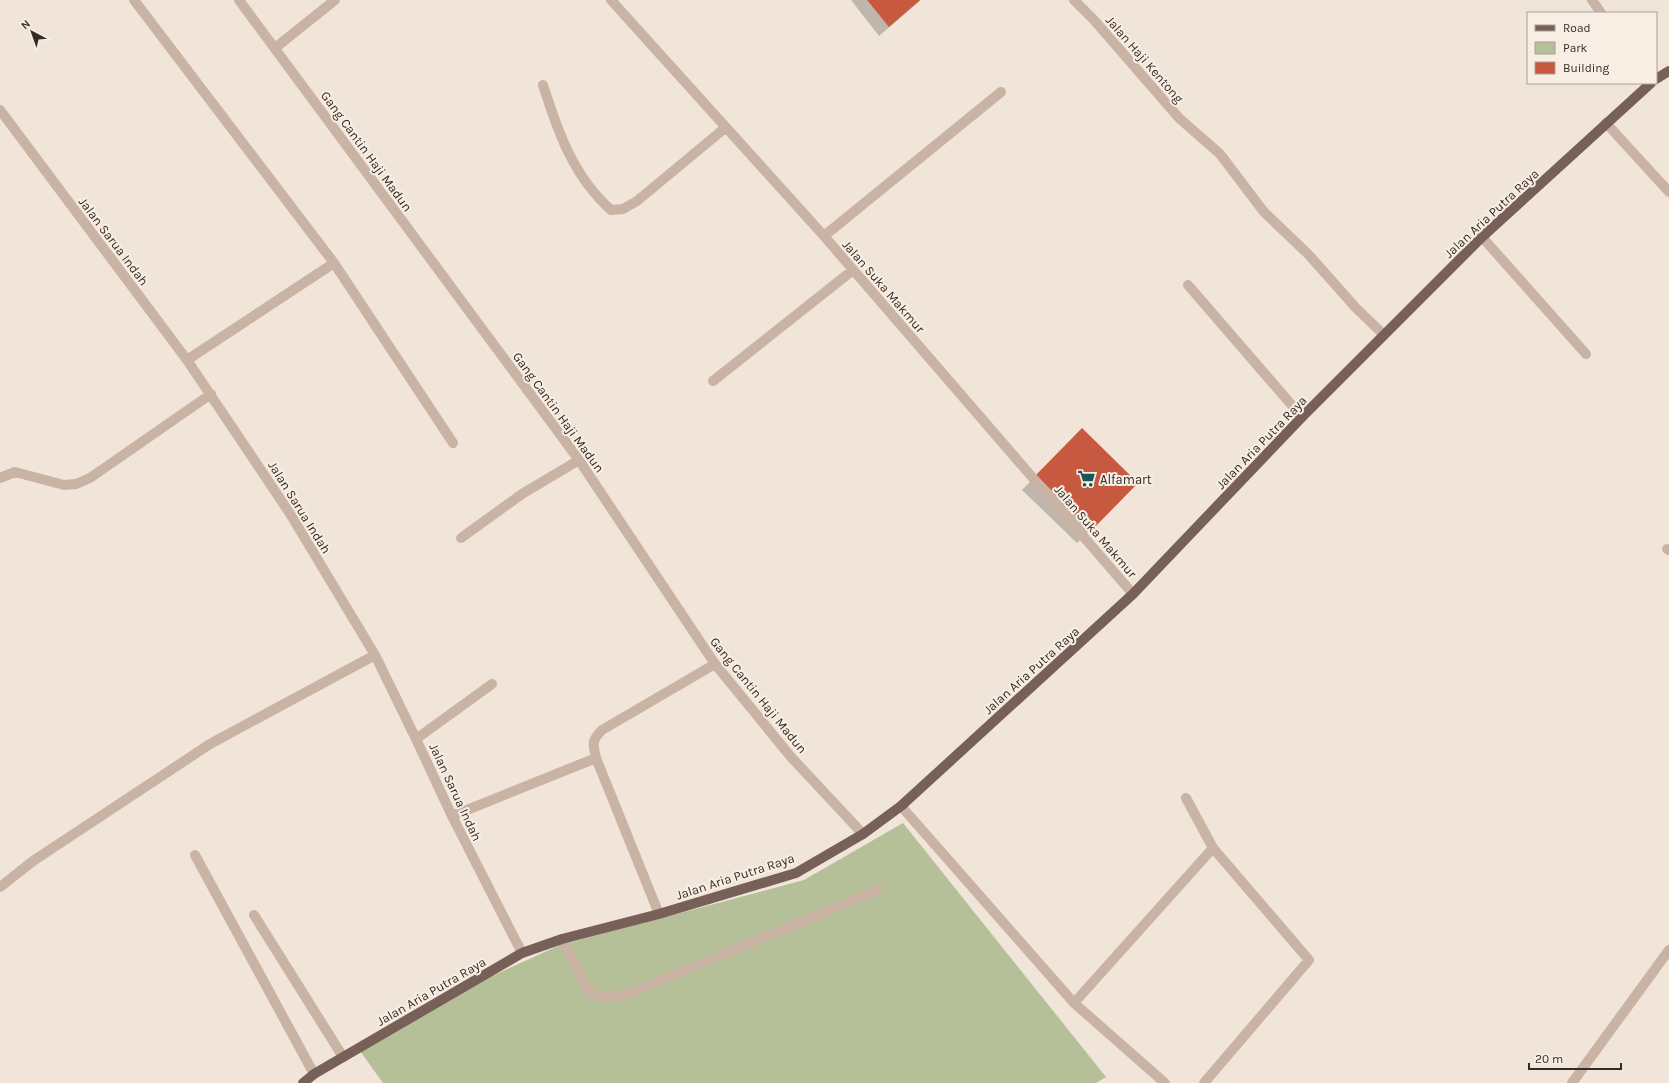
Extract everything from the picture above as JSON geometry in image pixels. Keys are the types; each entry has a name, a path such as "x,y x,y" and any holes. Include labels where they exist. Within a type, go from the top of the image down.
{"main road":[{"path":"1657,78 1669,71"},
{"name":"Jalan Aria Putra Raya","path":"302,1083 314,1074 522,953 562,939 659,914 796,873 863,834 901,806 1133,594 1302,417 1482,237 1649,84"}],"street":[{"path":"134,0 334,263 453,443"},
{"name":"Gang Cantin Haji Madun","path":"239,0 579,460 715,664 791,757 863,834"},
{"path":"275,48 336,0"},
{"name":"Jalan Suka Makmur","path":"610,0 824,236 1133,594"},
{"name":"Jalan Haji Kentong","path":"1074,0 1094,20 1179,118 1220,154 1264,212 1308,254 1356,308 1384,335"},
{"path":"1592,0 1600,12"},
{"path":"543,85 558,131 572,162 600,200 611,210 623,210 637,201 726,128"},
{"path":"824,236 1002,92"},
{"name":"Jalan Sarua Indah","path":"0,110 187,360 289,512 375,655 452,816 522,953"},
{"path":"1606,124 1669,192"},
{"path":"1482,237 1586,354"},
{"path":"187,360 334,263"},
{"path":"713,381 853,270"},
{"path":"1188,286 1302,417"},
{"path":"0,478 15,472 64,485 76,484 90,478 211,394"},
{"path":"461,538 522,494 579,460"},
{"path":"0,887 33,861 210,744 375,655"},
{"path":"659,914 596,758 593,746 595,737 602,730 715,664"},
{"path":"416,739 492,684"},
{"path":"452,816 596,758"},
{"path":"1186,798 1213,848 1309,960 1204,1083"},
{"path":"901,806 1074,1003 1165,1083"},
{"path":"1074,1003 1213,848"},
{"path":"195,854 314,1074"},
{"path":"562,939 589,992 604,998 630,993 878,890"},
{"path":"254,914 343,1057"},
{"path":"1572,1083 1669,950"}],"green space":[{"path":"903,823 1106,1077 1096,1083 383,1083 360,1051 483,980 560,945 804,880"}],"building":[{"path":"867,0 920,0 889,27"},
{"name":"Alfamart","path":"1082,428 1138,483 1092,530 1036,475"}],"place":[{"name":"Alfamart","path":"1087,479"}]}
